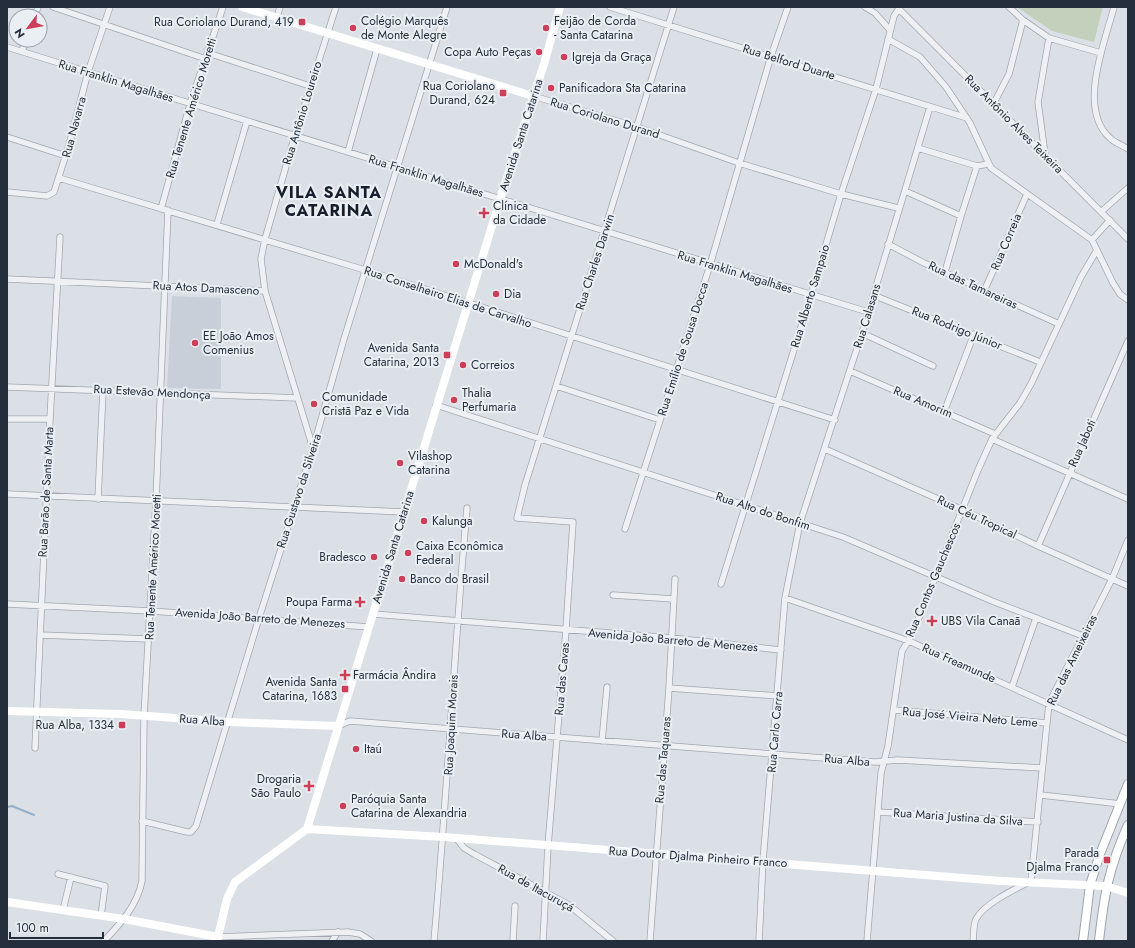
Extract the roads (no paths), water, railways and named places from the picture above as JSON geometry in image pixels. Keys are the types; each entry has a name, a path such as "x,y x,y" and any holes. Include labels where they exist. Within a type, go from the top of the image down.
{"street":[{"path":"53,7 206,56 310,86"},
{"name":"Rua Navarra","path":"7,192 46,196 54,192 66,156 88,72 110,7"},
{"name":"Rua Tenente Américo Moretti","path":"161,209 190,104 223,7"},
{"name":"Rua Coriolano Durand","path":"242,7 637,127 739,163 841,194 898,208"},
{"path":"277,17 280,7"},
{"name":"Rua Antônio Loureiro","path":"266,291 262,266 265,239 310,86 336,7"},
{"name":"Rua Gustavo da Silveira","path":"142,821 187,832 191,832 196,826 258,618 313,448 365,270 447,7"},
{"name":"Avenida Santa Catarina","path":"307,829 436,405 544,64 560,7"},
{"name":"Rua Belford Duarte","path":"610,7 967,118"},
{"name":"Rua Charles Darwin","path":"517,518 571,337 674,7"},
{"name":"Rua Emílio de Sousa Docca","path":"625,529 710,265 771,56 788,7"},
{"path":"866,7 875,13 890,30"},
{"path":"1009,7 1023,20 1049,38 1102,54"},
{"path":"1114,7 1094,89 1094,107 1099,123 1107,135 1128,149"},
{"name":"Rua Alberto Sampaio","path":"721,584 841,194 876,89 894,16 900,8"},
{"name":"Rua Antônio Alves Teixeira","path":"900,8 1128,239"},
{"path":"994,103 1008,74 1023,20"},
{"path":"1045,154 1038,102 1049,38"},
{"path":"888,39 914,53 926,63 960,105 988,164 1026,194 1092,240 1117,289 1128,300"},
{"name":"Rua Franklin Magalhães","path":"7,47 710,265 868,312"},
{"path":"348,152 378,49"},
{"name":"Rua Calasans","path":"800,523 835,420 898,208 905,191 930,107"},
{"path":"217,224 247,122"},
{"path":"7,137 66,156"},
{"path":"918,148 977,166 988,164"},
{"path":"945,272 977,166"},
{"name":"Rua Conselheiro Elias de Carvalho","path":"59,178 161,209 217,224 365,270 835,420"},
{"path":"1102,212 1128,188"},
{"path":"905,191 961,216"},
{"name":"Rua Correia","path":"985,290 1026,194"},
{"name":"Rua Tenente Américo Moretti","path":"104,941 124,919 140,894 142,881 144,716 151,611 168,210"},
{"path":"1092,240 1110,220"},
{"name":"Rua Barão de Santa Marta","path":"35,748 46,496 60,237"},
{"name":"Rua das Tamareiras","path":"888,244 945,272 1059,324"},
{"name":"Rua Contos Gauchescos","path":"867,941 881,773 894,710 902,651 909,641 978,470 994,436 1020,402 1081,277 1097,250"},
{"name":"Rua Atos Damasceno","path":"7,279 57,280 266,291 313,448"},
{"name":"Rua Rodrigo Júnior","path":"873,295 974,334 1040,362"},
{"path":"862,333 933,366"},
{"path":"944,412 974,334"},
{"name":"Rua Jaboti","path":"1038,546 1128,341"},
{"name":"Rua Amorim","path":"850,371 944,412 1069,473 1128,499"},
{"path":"556,386 660,420"},
{"name":"Rua Estevão Mendonça","path":"7,387 297,398"},
{"path":"98,499 103,390"},
{"name":"Rua Alto do Bonfim","path":"436,405 843,537 964,590 1083,636"},
{"path":"7,419 50,419"},
{"name":"Rua Céu Tropical","path":"825,449 963,510 1038,546 1128,586"},
{"path":"7,494 156,502 294,506 404,512"},
{"name":"Rua Joaquim Morais","path":"434,941 444,837 457,621 467,508"},
{"name":"Rua das Cavas","path":"517,518 573,522 566,630 548,846 547,892 543,941"},
{"name":"Rua Carlo Carra","path":"759,941 763,862 785,598 800,523"},
{"name":"Rua das Ameixeiras","path":"1031,881 1041,795 1042,768 1049,704 1112,579 1128,540"},
{"name":"Rua das Taquaras","path":"650,941 669,688 675,579"},
{"path":"612,595 673,599"},
{"name":"Rua Freamunde","path":"785,598 909,641 1128,740"},
{"name":"Avenida João Barreto de Menezes","path":"7,604 151,611 369,627"},
{"name":"Avenida João Barreto de Menezes","path":"373,614 672,638 781,650"},
{"path":"1012,687 1036,618"},
{"path":"40,635 149,639"},
{"path":"602,741 607,687"},
{"path":"669,688 778,696"},
{"name":"Rua José Vieira Neto Leme","path":"894,710 1046,724"},
{"name":"Rua Alba","path":"7,711 144,716 228,722 338,726 350,721 875,762 884,760 1042,768"},
{"path":"1083,941 1090,885 1100,854 1127,787"},
{"path":"1041,795 1120,804"},
{"name":"Rua Maria Justina da Silva","path":"878,812 1038,822"},
{"path":"1099,941 1106,886 1117,849 1128,825"},
{"path":"218,939 227,899 235,882 307,829"},
{"name":"Rua Doutor Djalma Pinheiro Franco","path":"307,829 444,837 1001,881 1031,881 1106,886"},
{"name":"Rua de Itacuruçá","path":"457,839 464,848 474,854 547,892 584,915 613,941"},
{"path":"58,874 105,886 101,916"},
{"path":"63,910 71,877"},
{"path":"973,941 976,919 984,910 1011,890 1031,881"},
{"path":"1106,886 1128,893"},
{"path":"7,902 124,919 218,939 338,932 360,934 371,941"},
{"path":"513,941 515,906"},
{"path":"332,941 338,932"}],"waterway":[{"path":"7,807 12,806 34,815"}],"place":[{"name":"Rua Coriolano Durand, 419","path":"302,22"},
{"name":"Colégio Marquês de Monte Alegre","path":"353,28"},
{"name":"Feijão de Corda - Santa Catarina","path":"546,28"},
{"name":"Copa Auto Peças","path":"539,52"},
{"name":"Igreja da Graça","path":"564,57"},
{"name":"Panificadora Sta Catarina","path":"551,88"},
{"name":"Rua Coriolano Durand, 624","path":"503,93"},
{"name":"Clínica da Cidade","path":"484,213"},
{"name":"McDonald's","path":"456,264"},
{"name":"Dia","path":"496,294"},
{"name":"EE João Amos Comenius","path":"195,343"},
{"name":"Avenida Santa Catarina, 2013","path":"447,355"},
{"name":"Correios","path":"463,365"},
{"name":"Thalia Perfumaria","path":"454,400"},
{"name":"Comunidade Cristã Paz e Vida","path":"314,404"},
{"name":"Vilashop Catarina","path":"400,463"},
{"name":"Kalunga","path":"424,521"},
{"name":"Caixa Econômica Federal","path":"408,553"},
{"name":"Bradesco","path":"374,557"},
{"name":"Banco do Brasil","path":"402,579"},
{"name":"Poupa Farma","path":"360,602"},
{"name":"UBS Vila Canaã","path":"932,621"},
{"name":"Farmácia Ândira","path":"345,675"},
{"name":"Avenida Santa Catarina, 1683","path":"345,689"},
{"name":"Rua Alba, 1334","path":"122,725"},
{"name":"Itaú","path":"356,749"},
{"name":"Drogaria São Paulo","path":"309,786"},
{"name":"Paróquia Santa Catarina de Alexandria","path":"343,806"},
{"name":"Parada Djalma Franco","path":"1107,860"}],"district":[{"name":"VILA SANTA CATARINA","path":"329,201"}]}
